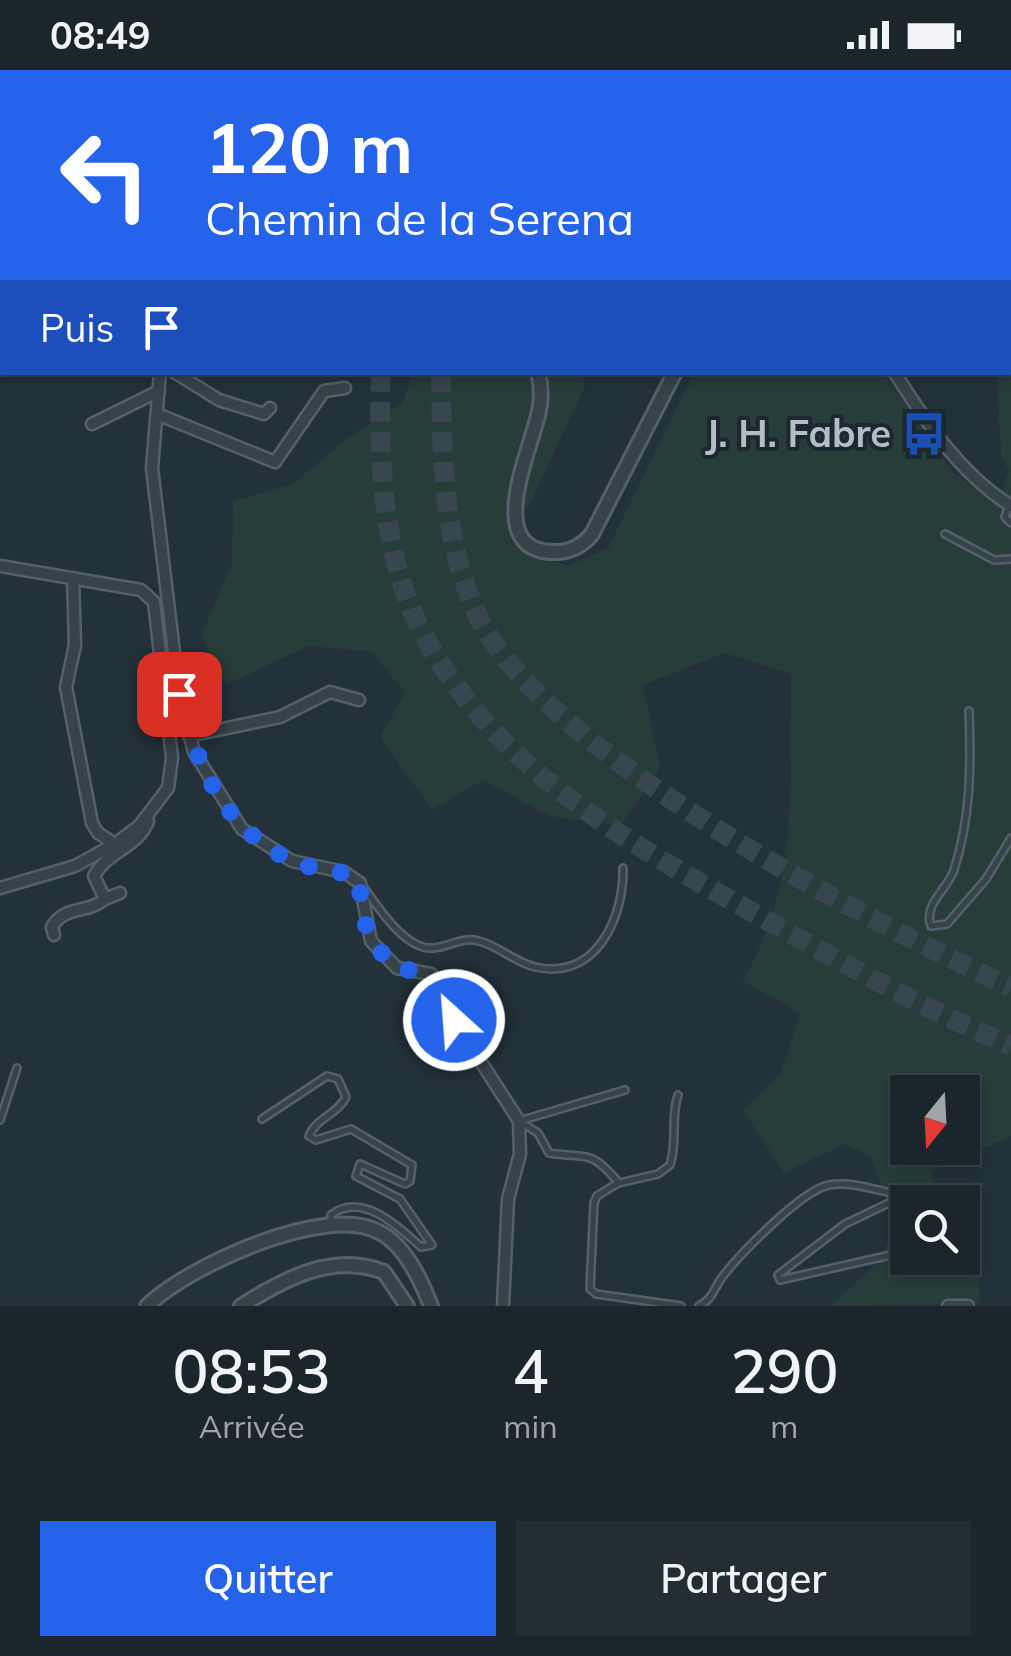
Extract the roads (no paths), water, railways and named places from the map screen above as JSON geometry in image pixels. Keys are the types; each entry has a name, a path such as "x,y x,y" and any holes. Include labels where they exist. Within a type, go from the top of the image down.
{"street":[{"path":"160,375 152,468 179,694 198,761 242,829 292,861 344,872 360,883 371,941 397,968 431,974 438,981 454,1020 519,1121 520,1154 508,1199 503,1306"},
{"path":"179,375 219,400 264,414 270,408"},
{"path":"538,375 540,410 514,496 514,518 517,529 530,543 553,552 576,548 592,534 673,375"},
{"path":"896,375 943,445 1010,505"},
{"path":"157,414 276,462 324,391 344,388"},
{"path":"92,424 158,391"},
{"path":"0,566 140,590 154,602 172,758 168,788 142,834 98,867 94,884 106,899"},
{"path":"72,578 76,637 66,687 92,823 98,833 116,844"},
{"path":"189,736 280,717 330,692 359,700"},
{"path":"0,888 75,866 116,844 149,816"},
{"path":"54,935 52,927 66,912 98,906 120,893"},
{"path":"147,1306 172,1287 249,1248 331,1223 355,1222 382,1232 404,1254 431,1306"},
{"path":"241,1306 303,1274 344,1264 384,1272 407,1306"},
{"path":"948,1306 968,1306"}],"lane":[{"path":"1010,505 1005,517 1011,523"},
{"path":"945,534 994,560 1011,560"},
{"path":"969,712 972,794 954,872 929,912 931,926 947,924 986,880 1011,838"},
{"path":"360,883 387,918 420,946 433,948 472,939 537,968 567,968 600,947 616,920 624,892 623,868"},
{"path":"0,1120 17,1068"},
{"path":"262,1119 327,1076 338,1079 346,1097 309,1136 316,1140 351,1129 412,1165 410,1180 405,1184 360,1164 356,1176 400,1200 432,1245 421,1247 393,1221 357,1208 340,1208 331,1214 331,1223"},
{"path":"519,1121 625,1090"},
{"path":"678,1095 672,1112 676,1148 670,1165 647,1178 619,1183 594,1203 590,1289 596,1294 680,1306"},
{"path":"519,1121 538,1133 549,1153 596,1157 619,1183"},
{"path":"699,1306 709,1302 724,1276 810,1191 848,1184 890,1193"},
{"path":"890,1203 845,1224 778,1275 780,1280 890,1255"}],"tunnel":[{"path":"381,375 382,469 397,567 419,626 449,676 484,721 524,761 613,830 884,985 1011,1046"},
{"path":"441,375 444,466 458,559 479,618 515,670 571,724 640,778 718,830 878,921 1011,987"}],"place":[{"name":"J. H. Fabre","path":"924,434"}]}
